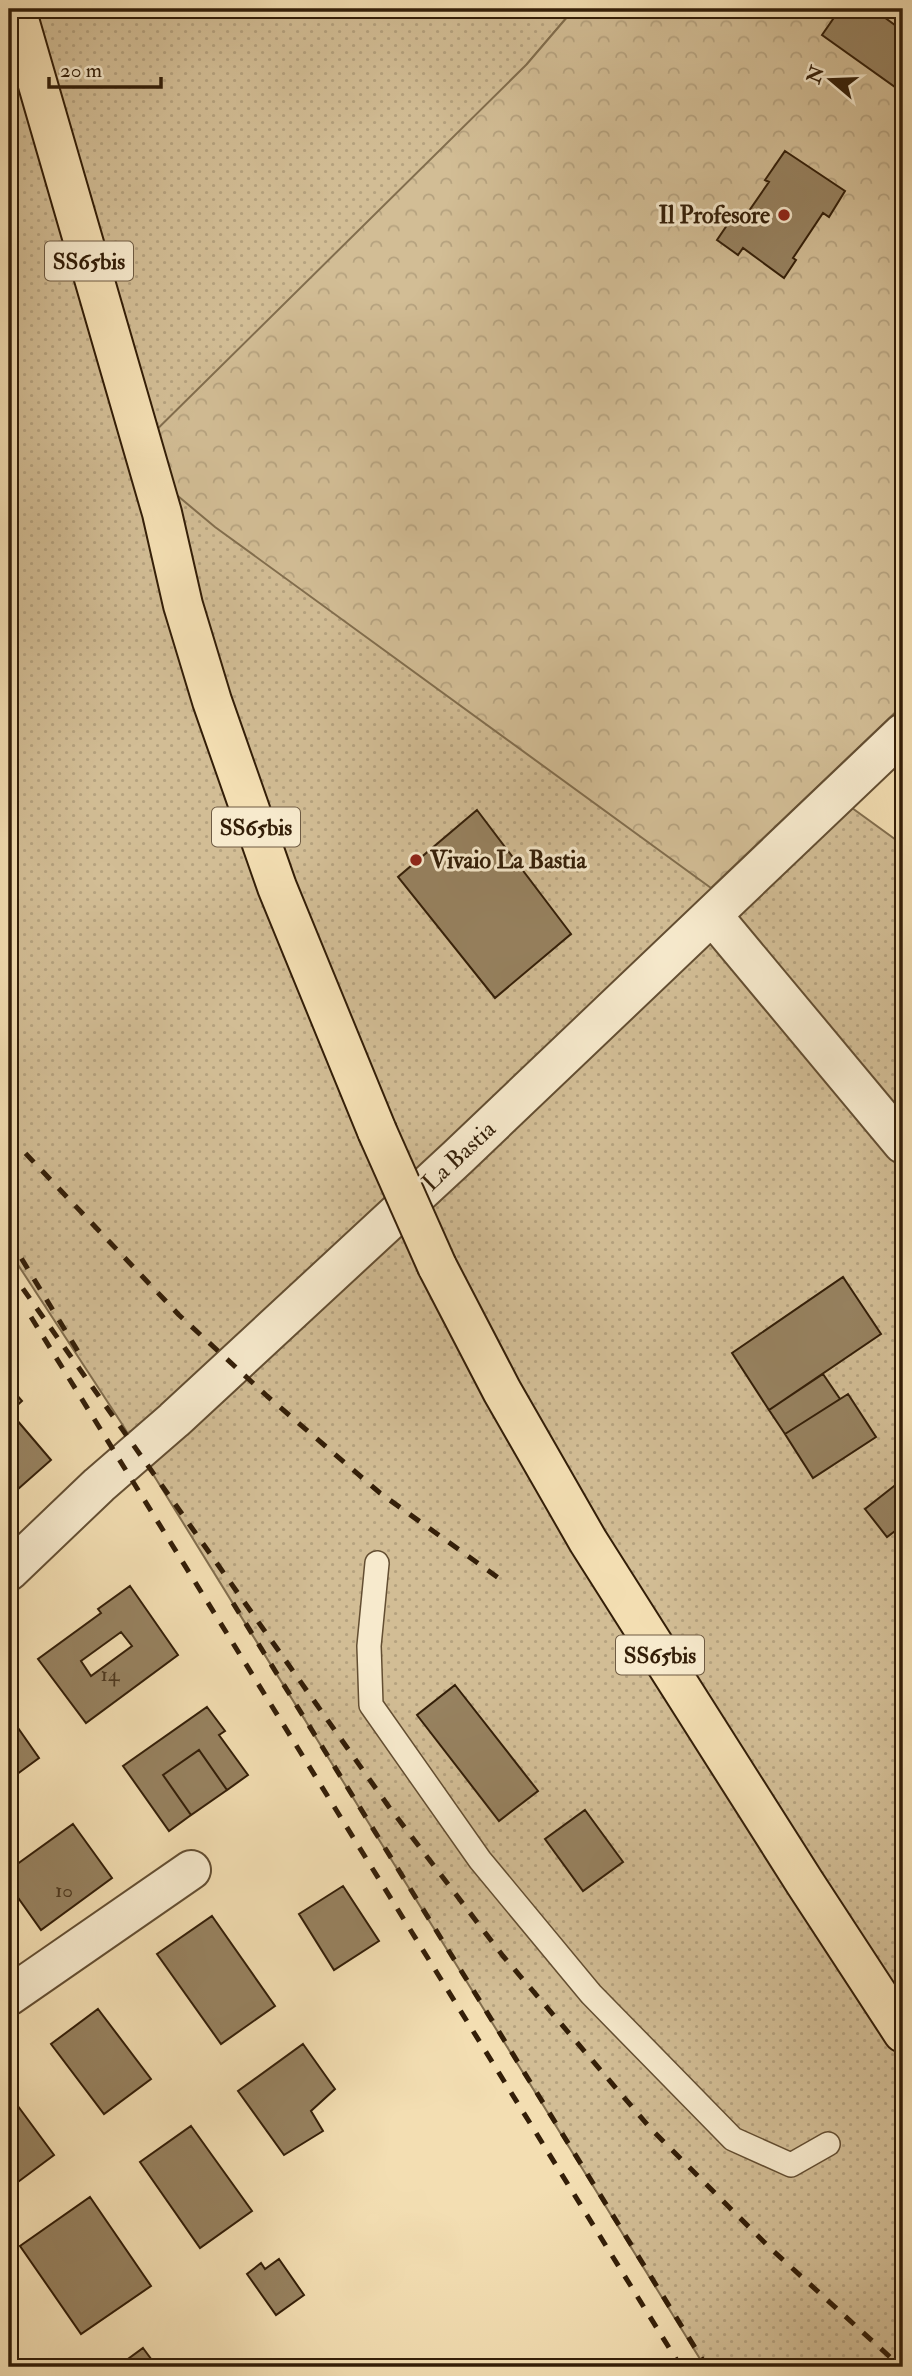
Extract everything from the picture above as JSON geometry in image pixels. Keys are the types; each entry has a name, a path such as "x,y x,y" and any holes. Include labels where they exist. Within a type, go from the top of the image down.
{"main road":[{"name":"SS65bis","path":"16,9 162,513 183,605 212,701 277,887 377,1132 437,1266 502,1391 588,1541 903,2033"}],"street":[{"name":"La Bastia","path":"9,1571 99,1485 174,1420 458,1157 903,733"},
{"path":"712,915 903,1144"},
{"path":"9,1996 191,1870"}],"lane":[{"path":"377,1563 369,1646 371,1705 480,1860 591,1994 733,2139 791,2165 828,2144"}],"green space":[{"path":"11,9 574,9 527,64 711,887 819,784 903,845 903,2367 705,2367 122,1424 9,1251"},
{"path":"574,9 903,9 903,705 711,888 215,527 130,456 527,64"}],"building":[{"path":"840,9 873,9 903,31 903,75 895,87 822,35"},
{"name":"Il Profesore","path":"785,151 845,191 829,217 823,213 793,258 796,260 784,278 743,248 738,255 717,240 736,212 744,218 769,182 765,180"},
{"path":"477,810 571,934 495,998 398,877"},
{"path":"843,1277 881,1334 769,1410 732,1353"},
{"path":"823,1374 840,1399 785,1434 769,1410"},
{"path":"9,1386 22,1401 10,1412 51,1460 9,1497"},
{"path":"848,1394 876,1437 813,1478 785,1434"},
{"path":"903,1479 903,1525 887,1537 865,1509"},
{"path":"130,1586 178,1655 86,1723 38,1659 101,1613 98,1609","holes":["121,1632 132,1646 91,1676 81,1661"]},
{"path":"455,1685 538,1791 499,1821 417,1715"},
{"path":"207,1707 225,1731 219,1735 248,1775 227,1790 199,1750 163,1775 191,1815 169,1831 123,1766"},
{"path":"9,1715 39,1758 9,1780"},
{"path":"199,1750 227,1790 191,1815 163,1775"},
{"path":"585,1810 623,1862 583,1891 545,1839"},
{"path":"73,1824 112,1878 41,1930 9,1885 9,1870"},
{"path":"343,1886 379,1941 334,1970 299,1914"},
{"path":"212,1916 275,2006 221,2044 157,1954"},
{"path":"98,2009 151,2079 104,2114 51,2044"},
{"path":"303,2044 335,2089 311,2111 323,2131 284,2155 238,2091"},
{"path":"9,2094 54,2155 14,2185 9,2179"},
{"path":"191,2126 252,2211 200,2248 140,2162"},
{"path":"90,2197 151,2286 81,2334 20,2246"},
{"path":"279,2259 304,2295 276,2315 247,2274 261,2263 265,2269"},
{"path":"143,2348 157,2367 117,2367"}],"railway":[{"path":"9,1136 179,1315 267,1396 380,1493 504,1582"},
{"path":"9,1238 79,1353"},
{"path":"9,1269 389,1807 503,1956 651,2129 770,2248 901,2367"},
{"path":"31,1317 681,2367"},
{"path":"233,1603 707,2367"}],"place":[{"name":"Il Profesore","path":"784,215"},
{"name":"Vivaio La Bastia","path":"416,860"}]}
